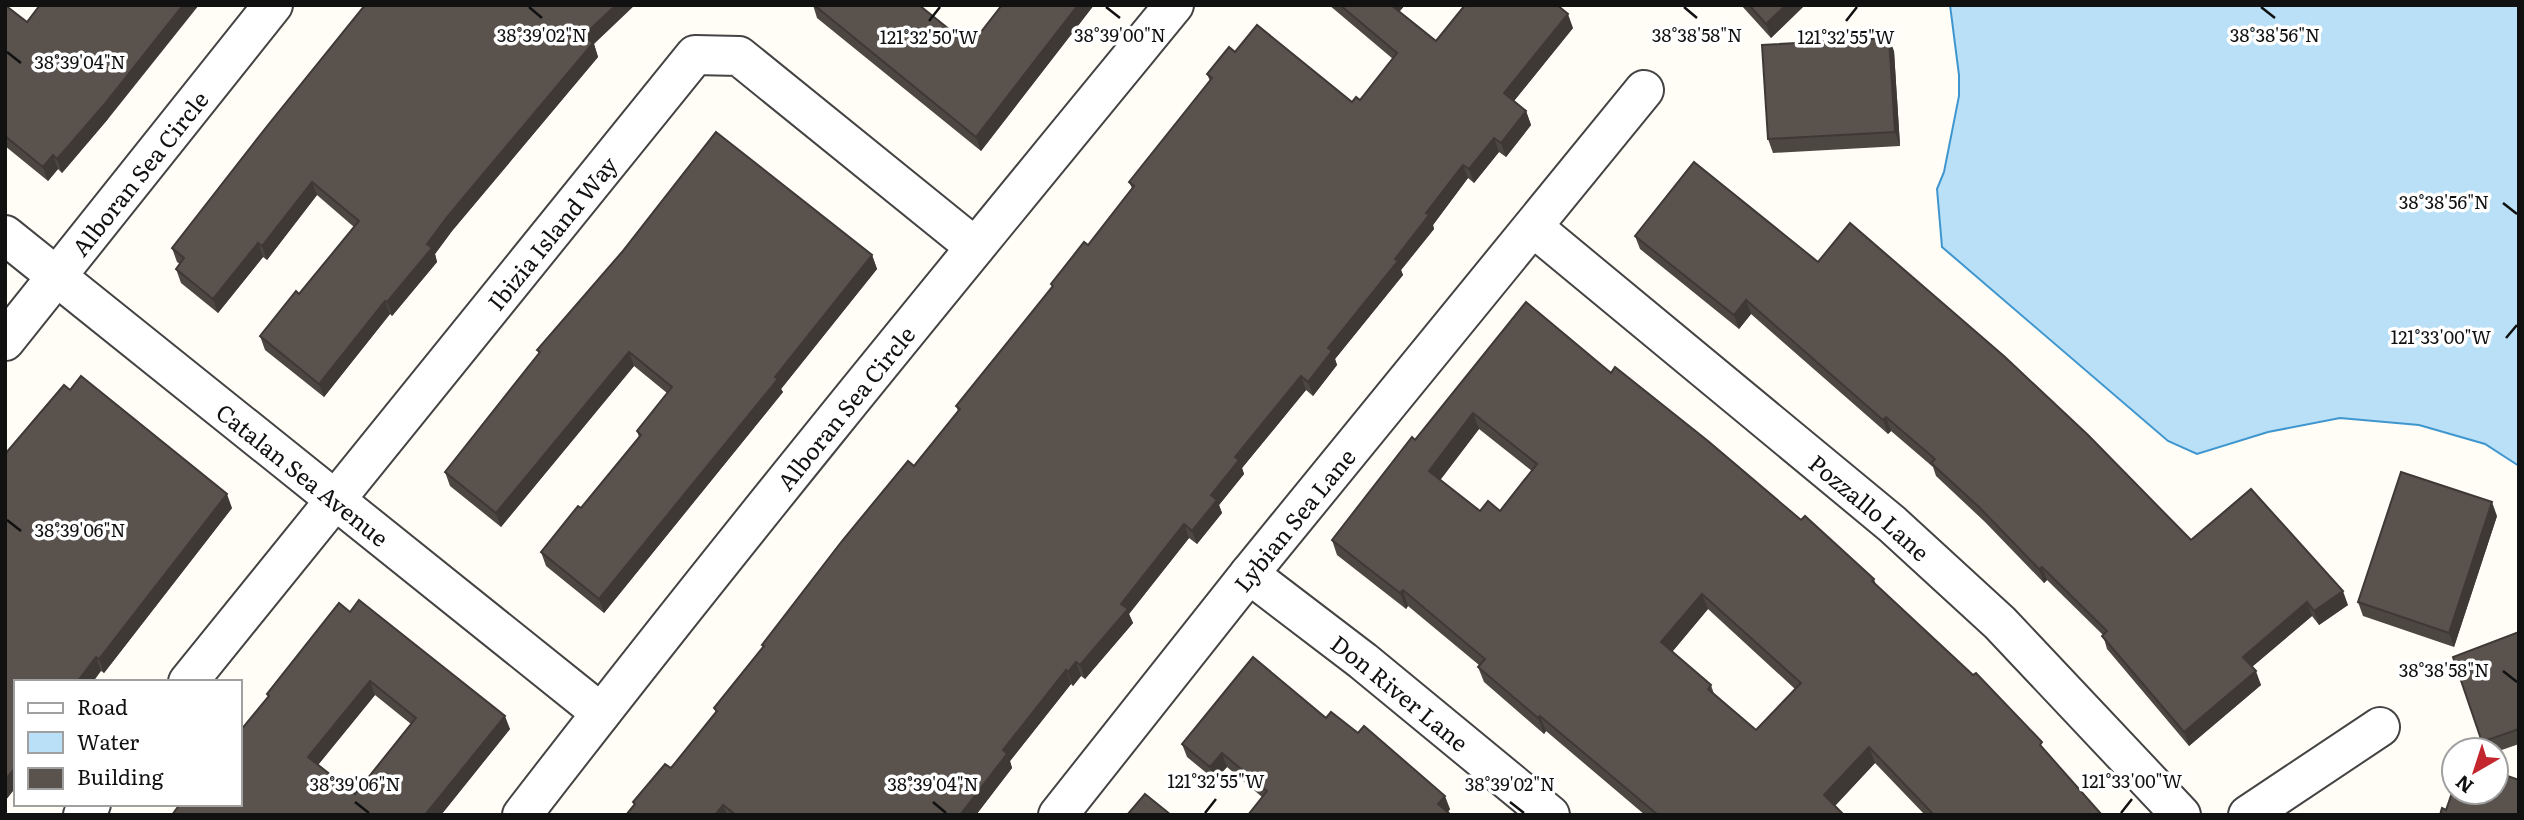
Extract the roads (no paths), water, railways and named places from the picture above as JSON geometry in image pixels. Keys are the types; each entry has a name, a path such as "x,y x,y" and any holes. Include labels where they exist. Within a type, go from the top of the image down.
{"street":[{"name":"Alboran Sea Circle","path":"5,341 273,5"},
{"name":"Alboran Sea Circle","path":"522,815 975,247 1174,5"},
{"name":"Ibizia Island Way","path":"190,680 695,55 738,56 975,247"},
{"name":"Lybian Sea Lane","path":"1058,815 1249,574 1644,90"},
{"name":"Pozzallo Lane","path":"1533,227 1892,524 2000,623 2181,815"},
{"name":"Catalan Sea Avenue","path":"5,235 601,713"},
{"name":"Don River Lane","path":"1249,574 1363,662 1550,815"},
{"path":"2248,815 2380,727"}],"water":[{"path":"1950,5 2519,5 2519,466 2485,444 2419,425 2340,418 2268,432 2197,454 2168,441 1942,247 1937,189 1944,172 1959,96"}]}
